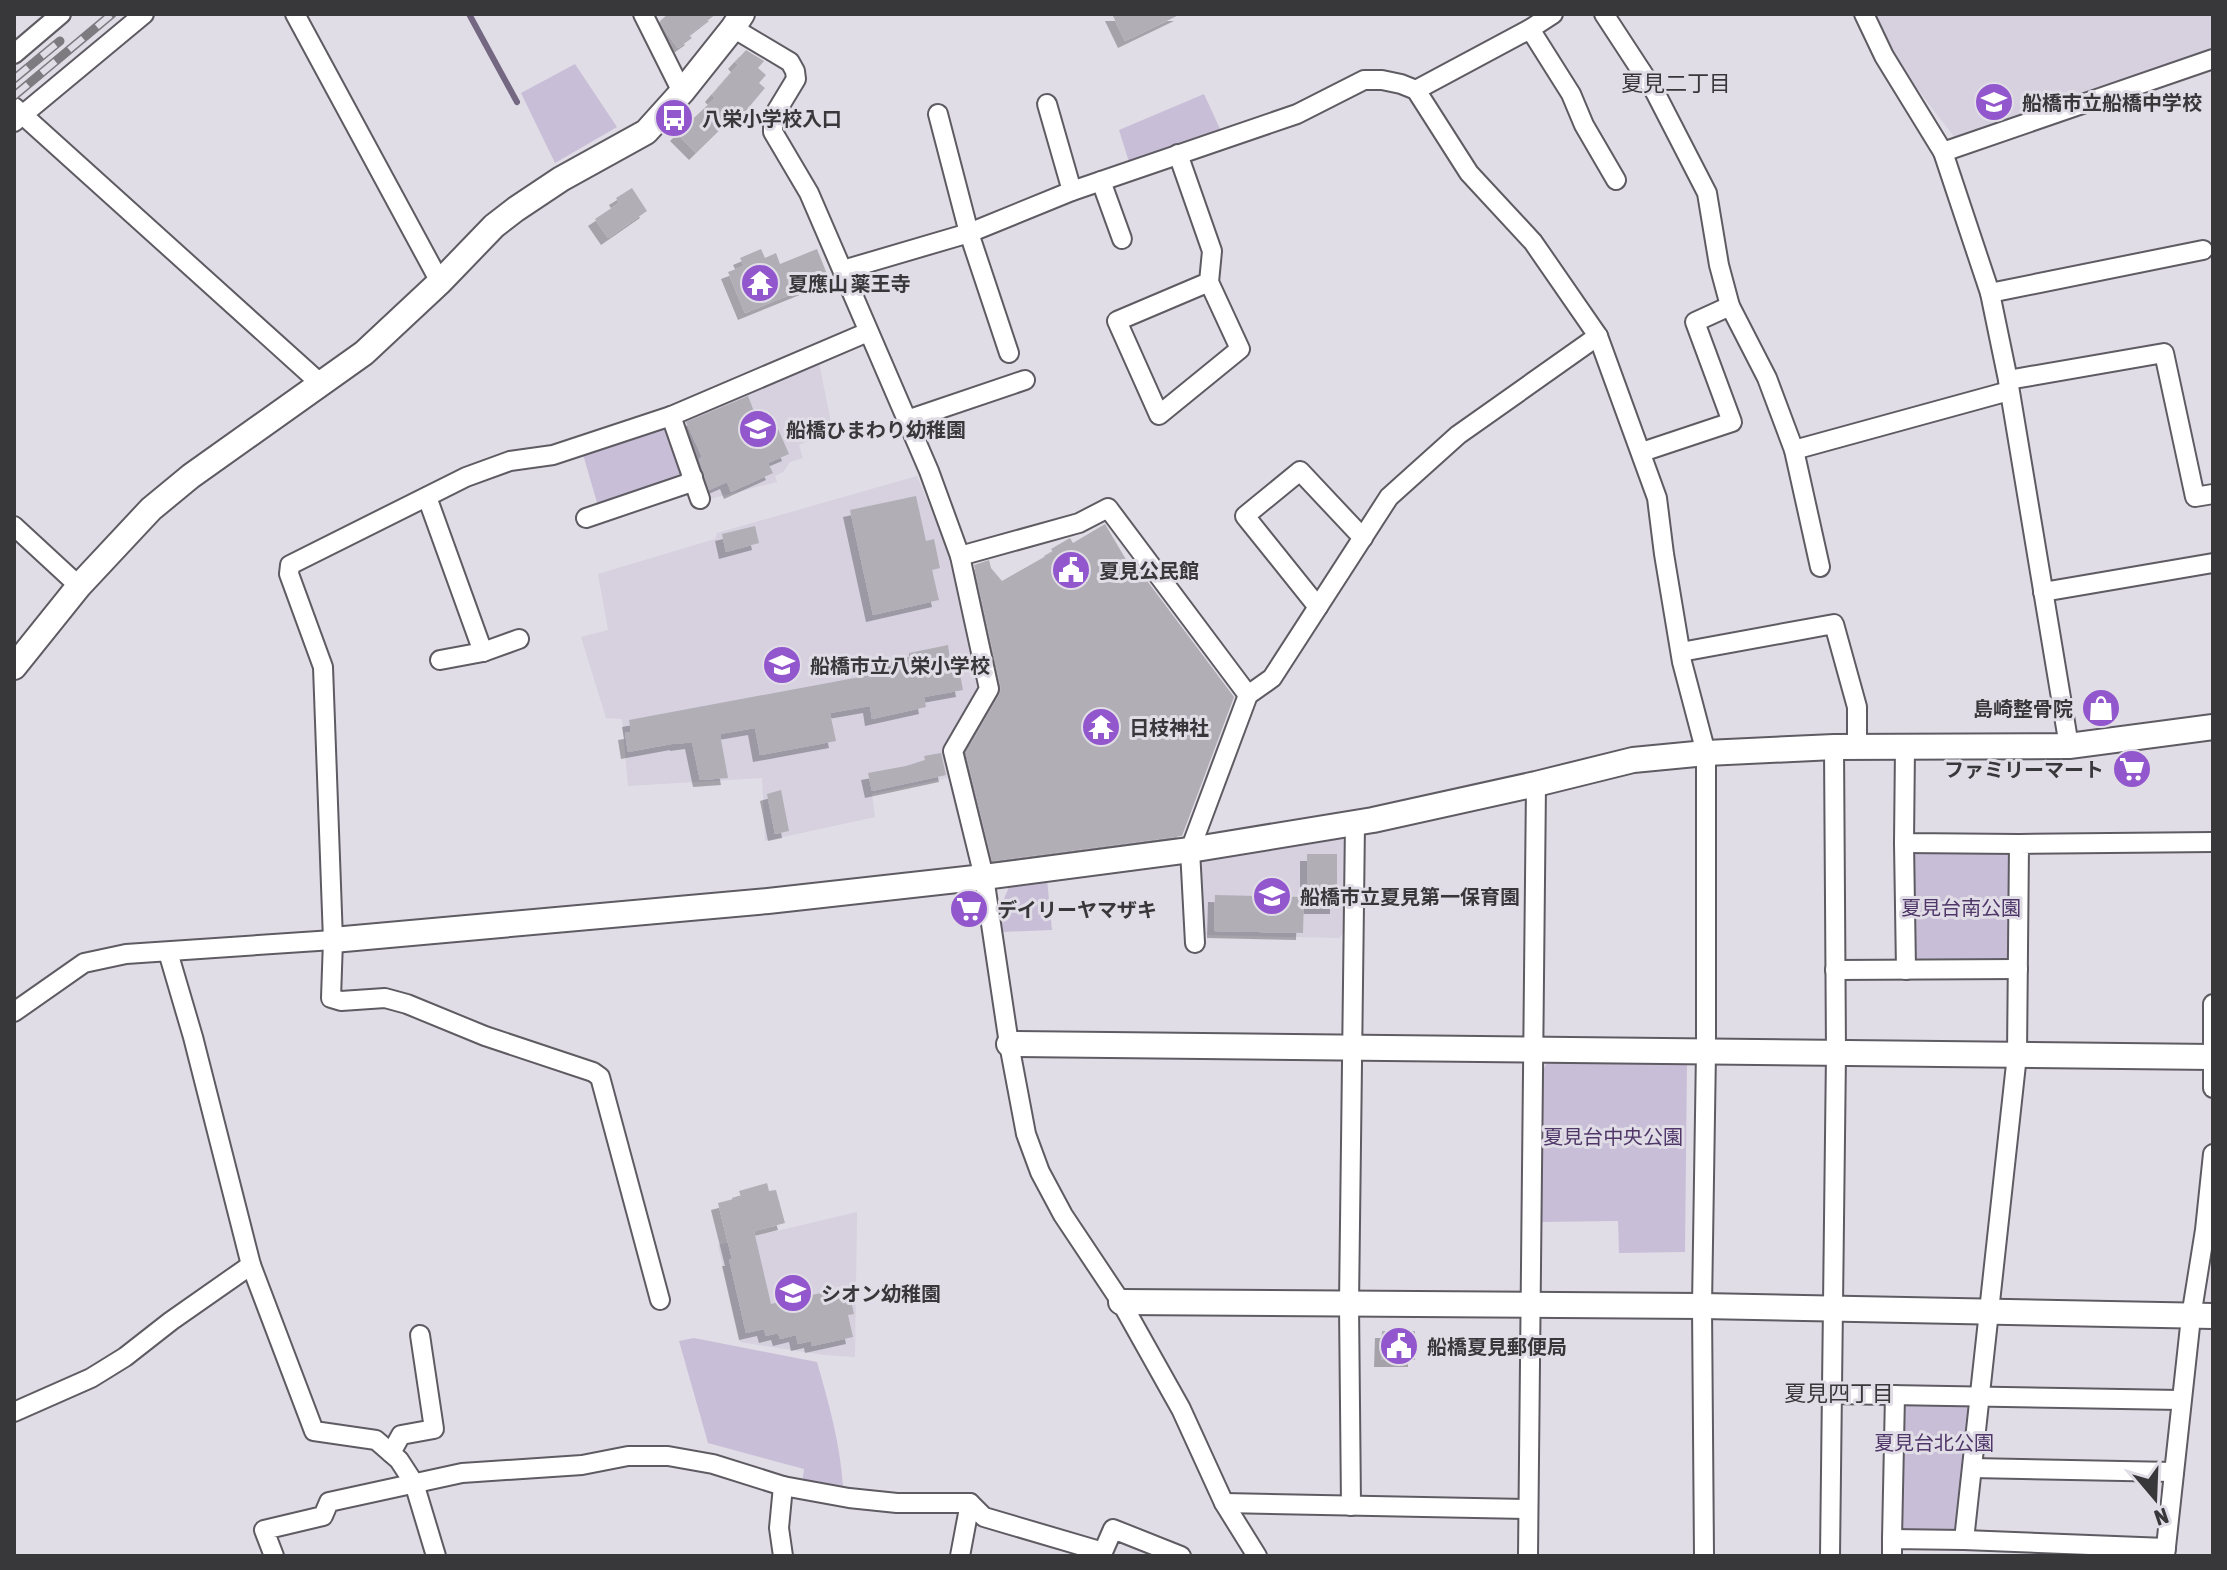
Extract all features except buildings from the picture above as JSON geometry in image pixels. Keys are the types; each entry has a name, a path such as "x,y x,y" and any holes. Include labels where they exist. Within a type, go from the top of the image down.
{"street":[{"path":"14,54 61,14"},
{"path":"144,14 16,114 321,384"},
{"path":"295,14 440,282"},
{"path":"643,14 682,92"},
{"path":"1416,90 1553,14"},
{"path":"1604,14 1655,92 1707,193 1719,265 1730,306 1767,378 1794,450 1820,567"},
{"path":"1864,14 1884,56 1943,152 1990,293 2069,746"},
{"path":"14,667 79,586 151,509 364,353 494,226 516,209 561,179 646,132 738,21 790,62 795,71 796,79 773,117 773,132 809,193 843,270 929,471 960,556 989,689 953,751 984,877 1026,1134 1040,1172 1063,1215 1121,1302 1181,1409 1224,1503 1257,1556"},
{"path":"1530,29 1571,94 1584,125 1616,180"},
{"path":"1943,152 2213,59"},
{"path":"843,270 969,233 1072,191 1297,114 1364,80 1382,80 1416,90 1469,173 1533,242 1598,336 1657,498 1681,652 1706,753 1694,770 1701,1051 1694,1556"},
{"path":"1047,104 1072,191"},
{"path":"938,114 969,233 1009,353"},
{"path":"1178,154 1212,251 1209,282 1240,349 1159,415 1117,321 1209,282"},
{"path":"1101,181 1122,239"},
{"path":"1990,293 2203,250"},
{"path":"1642,452 1732,422 1695,322 1730,306"},
{"path":"660,1300 600,1077 407,1004 385,998 341,1001 331,998 333,940 323,667 289,574 290,565 466,477 510,461 553,455 671,416 868,332"},
{"path":"1195,943 1190,850 1248,695 1272,678 1389,497 1458,435 1598,336"},
{"path":"1794,450 2008,385 2164,353 2195,497 2213,494"},
{"path":"907,420 1025,380"},
{"path":"671,416 700,499"},
{"path":"1318,607 1245,516 1300,471 1363,538"},
{"path":"586,518 686,484 693,477"},
{"path":"427,497 483,652"},
{"path":"960,556 1079,523 1108,508 1248,695"},
{"path":"14,526 79,586"},
{"path":"2043,592 2213,563"},
{"path":"1681,652 1834,624 1857,707 1846,747 1835,970 1830,1556"},
{"path":"440,660 483,652 519,639"},
{"path":"14,1012 84,963 126,954 333,940 768,901 984,877 1190,850 1355,823 1633,760 1706,753 1846,747 2069,746 2213,727"},
{"path":"1905,747 1906,970"},
{"path":"1528,1556 1536,784"},
{"path":"1351,1506 1349,1304 1355,823"},
{"path":"1904,843 2213,842"},
{"path":"1964,1540 2017,1055 2019,844"},
{"path":"168,952 196,1046 251,1265 314,1431 376,1440 399,1460 414,1483 436,1556"},
{"path":"1835,970 2018,969"},
{"path":"2213,1004 2213,1088"},
{"path":"1009,1044 2213,1057"},
{"path":"1895,1395 1892,1548 1964,1540 2166,1552 2181,1400 2202,1316 2213,1154"},
{"path":"14,1412 91,1378 125,1357 251,1265"},
{"path":"1121,1302 1698,1306 2202,1316"},
{"path":"1698,1306 1704,1556"},
{"path":"391,1453 401,1435 434,1429 420,1335"},
{"path":"1832,1394 2181,1400"},
{"path":"274,1556 264,1530 323,1516 329,1502 462,1473 582,1465 628,1456 668,1456 713,1464 783,1486 849,1498 897,1503 970,1503 984,1517 1103,1552 1113,1529 1181,1556"},
{"path":"1972,1468 2174,1472"},
{"path":"783,1486 779,1528 783,1556"},
{"path":"960,1556 970,1503"},
{"path":"1224,1503 1528,1509"}],"shaded area":[{"name":"船橋市立船橋中学校","path":"1874,14 2213,14 2213,51 1955,138 1900,66"},
{"name":"船橋ひまわり幼稚園","path":"818,358 833,432 799,445 803,458 790,462 783,472 775,476 777,482 706,500 682,426 684,418"},
{"name":"船橋市立八栄小学校","path":"917,476 955,567 980,692 945,747 953,777 872,794 875,817 765,841 762,778 628,786 622,719 606,718 581,637 608,630 598,574 715,539 717,533"},
{"name":"船橋市立夏見第一保育園","path":"1340,836 1346,843 1346,931 1339,938 1205,935 1202,931 1195,861"},
{"name":"シオン幼稚園","path":"857,1212 855,1357 740,1342 718,1245"}],"green space":[{"path":"575,64 617,127 555,163 521,93"},
{"path":"1204,94 1221,131 1129,162 1119,130"},
{"path":"664,426 671,431 686,472 678,482 598,506 582,451"},
{"name":"夏見台南公園","path":"1910,852 2010,852 2010,963 1913,963"},
{"path":"1047,879 1052,930 1002,932 1000,908 1009,887"},
{"name":"夏見台中央公園","path":"1547,1063 1687,1063 1685,1252 1619,1253 1618,1221 1541,1222 1538,1079"},
{"path":"694,1338 817,1362 837,1439 843,1486 835,1490 802,1485 804,1469 708,1443 679,1341"},
{"name":"夏見台北公園","path":"1901,1402 1971,1404 1960,1534 1899,1532"}],"waterway":[{"path":"469,14 517,102"}],"railway":[{"path":"14,96 112,14"},
{"path":"14,79 60,41"}],"place":[{"name":"船橋市立船橋中学校","path":"1994,102"},
{"name":"八栄小学校入口","path":"674,118"},
{"name":"夏應山 薬王寺","path":"760,283"},
{"name":"船橋ひまわり幼稚園","path":"758,429"},
{"name":"夏見公民館","path":"1071,570"},
{"name":"船橋市立八栄小学校","path":"782,665"},
{"name":"島崎整骨院","path":"2101,708"},
{"name":"日枝神社","path":"1101,727"},
{"name":"ファミリーマート","path":"2132,769"},
{"name":"船橋市立夏見第一保育園","path":"1272,896"},
{"name":"デイリーヤマザキ","path":"969,909"},
{"name":"シオン幼稚園","path":"793,1293"},
{"name":"船橋夏見郵便局","path":"1399,1346"}],"district":[{"name":"夏見二丁目","path":"1676,83"},
{"name":"夏見四丁目","path":"1839,1393"}]}
